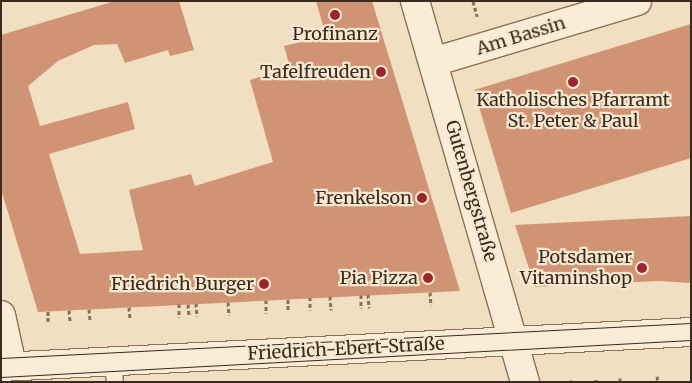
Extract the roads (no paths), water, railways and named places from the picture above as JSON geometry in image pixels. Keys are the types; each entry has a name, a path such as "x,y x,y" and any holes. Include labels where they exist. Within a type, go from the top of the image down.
{"street":[{"name":"Gutenbergstraße","path":"415,1 525,382"},
{"name":"Am Bassin","path":"433,62 637,1"},
{"path":"1,315 7,367"},
{"name":"Friedrich-Ebert-Straße","path":"7,367 114,372 513,341 691,332"}],"tram line":[{"path":"1,358 691,323"},
{"path":"1,377 691,340"}],"place":[{"name":"Profinanz","path":"335,15"},
{"name":"Tafelfreuden","path":"381,72"},
{"name":"Katholisches Pfarramt St. Peter & Paul","path":"573,82"},
{"name":"Frenkelson","path":"422,198"},
{"name":"Potsdamer Vitaminshop","path":"642,268"},
{"name":"Pia Pizza","path":"428,278"},
{"name":"Friedrich Burger","path":"264,284"}]}
